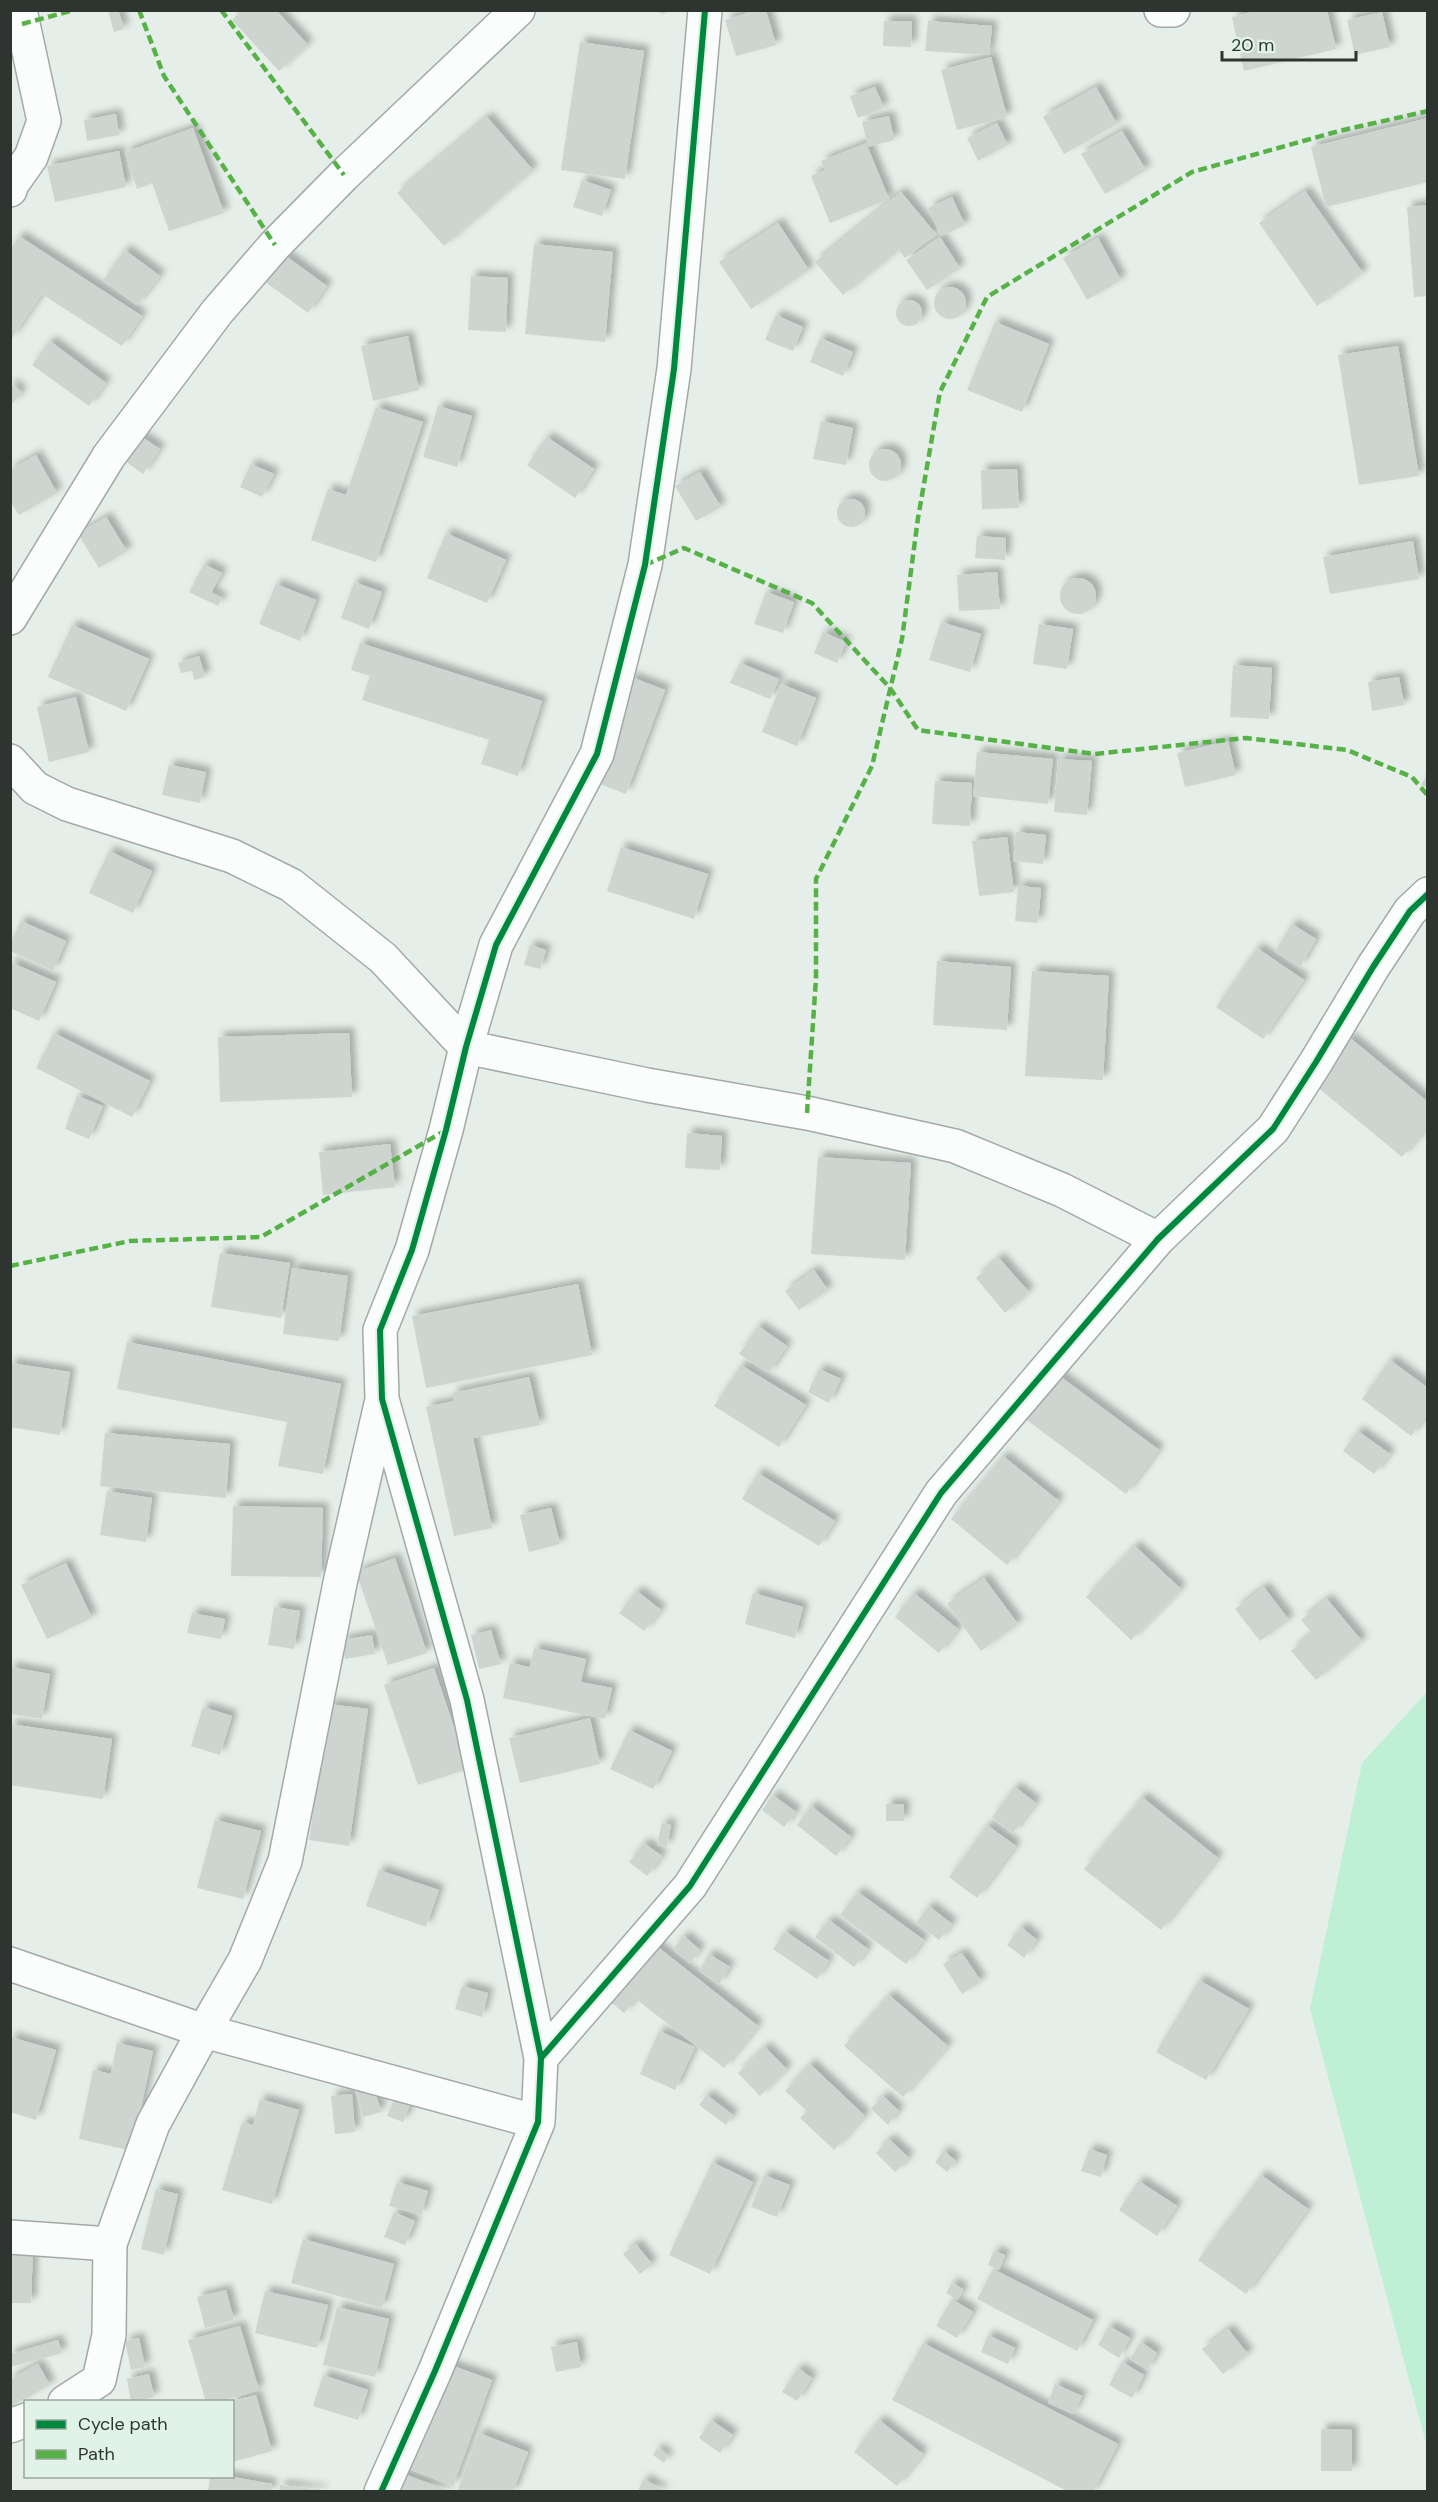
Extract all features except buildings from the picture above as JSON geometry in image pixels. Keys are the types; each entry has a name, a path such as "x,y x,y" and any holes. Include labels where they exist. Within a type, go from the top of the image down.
{"street":[{"path":"10,190 31,157 44,122 20,10"},
{"path":"10,618 109,456 217,312 275,245 344,175 518,10"},
{"path":"381,2492 435,2371 538,2122 541,2058 467,1700 382,1399 380,1330 412,1250 446,1130 466,1047 496,945 597,754 645,564 674,369 705,10"},
{"path":"1161,10 1173,10"},
{"path":"10,760 35,788 67,804 232,856 291,885 382,958 466,1047 647,1085 807,1113 955,1146 1062,1190 1158,1239"},
{"path":"541,2058 690,1886 941,1493 1158,1239 1273,1129 1373,967 1410,911 1428,894"},
{"path":"68,2400 99,2380 109,2335 110,2244 153,2124 246,1960 285,1862 340,1583 382,1399"},
{"path":"10,1964 204,2031 538,2122"},
{"path":"10,2237 110,2244"}],"green space":[{"path":"1427,1692 1427,2447 1310,2009 1362,1763"}],"marked path":[{"path":"22,24 74,10"},
{"path":"139,10 164,76 275,245"},
{"path":"221,10 344,175"},
{"path":"807,1113 816,978 816,879 872,766 902,639 918,518 940,392 987,297 1192,172 1339,131 1428,111"},
{"path":"645,565 684,548 812,603 890,688 918,730 1095,754 1246,738 1347,750 1412,777 1428,796"},
{"path":"10,1266 130,1241 261,1237 446,1130"}],"cycle path":[{"path":"381,2492 435,2371 538,2122 541,2058 467,1700 382,1399 380,1330 412,1250 446,1130 466,1047 496,945 597,754 645,565 674,369 705,10"},
{"path":"541,2058 690,1886 941,1493 1158,1239 1273,1129 1373,967 1410,911 1428,894"}]}
